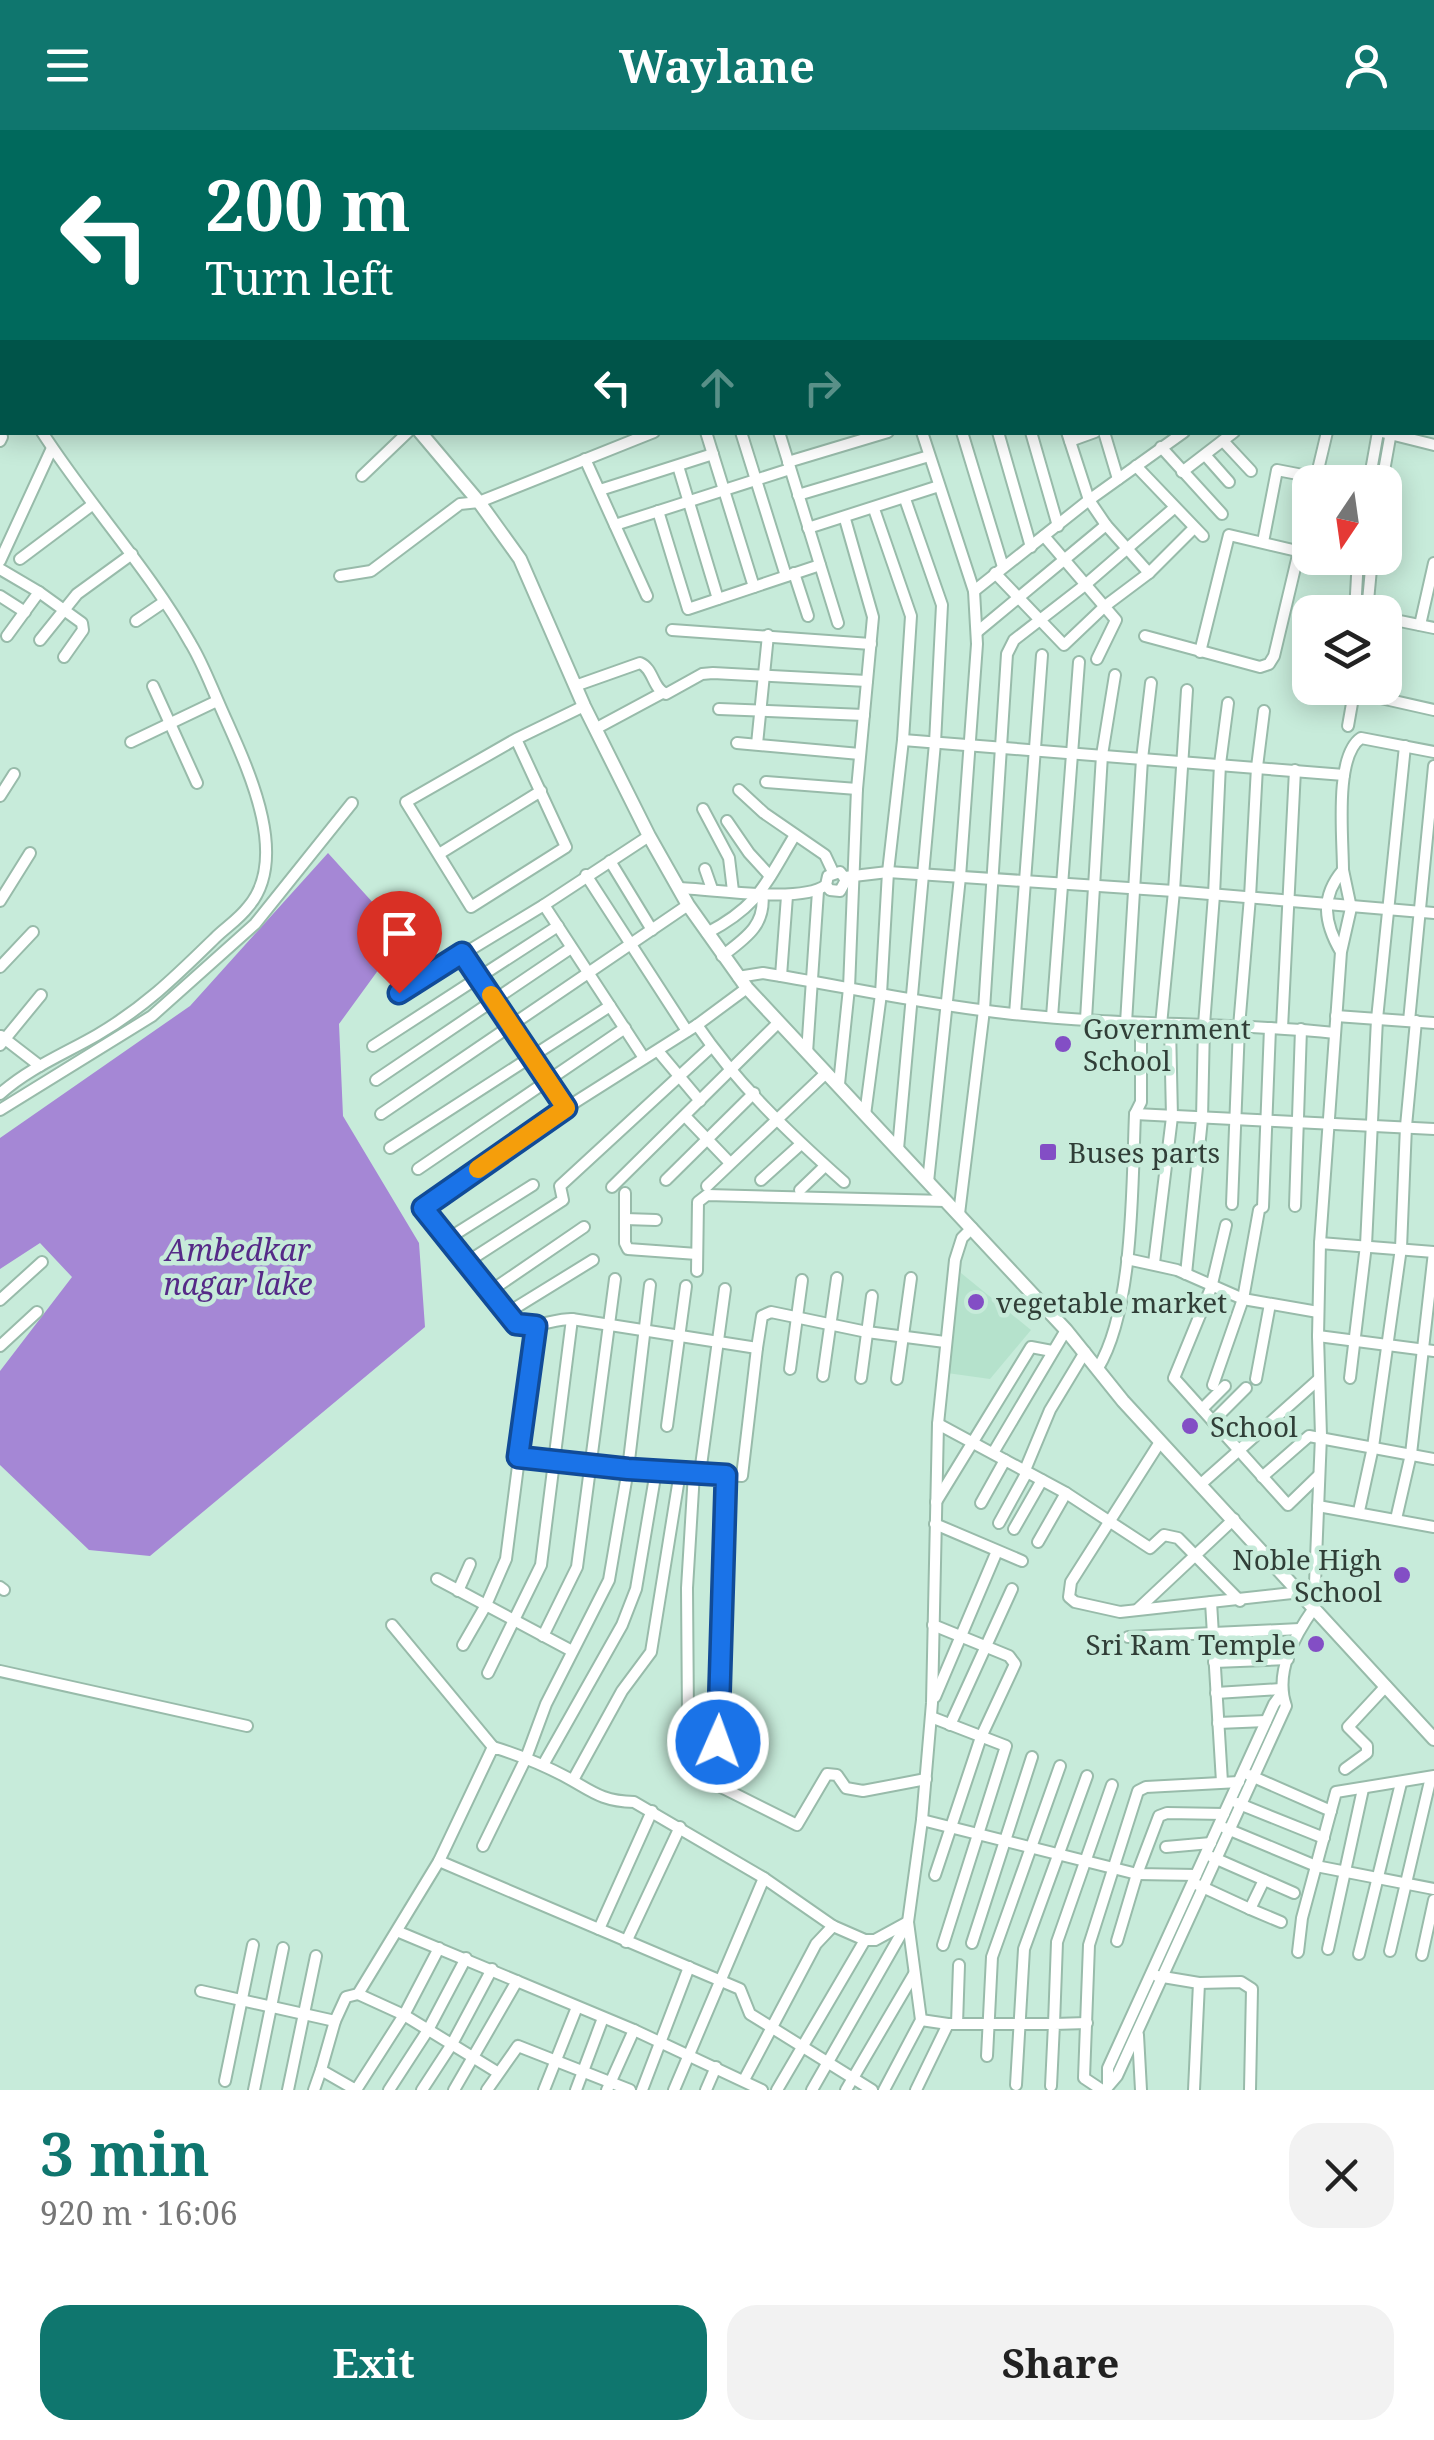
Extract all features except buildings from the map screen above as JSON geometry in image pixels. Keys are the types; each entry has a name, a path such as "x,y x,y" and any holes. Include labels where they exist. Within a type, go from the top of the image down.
{"street":[{"path":"0,1094 18,1078 100,1033 166,988 248,908 260,891 265,846 256,788 192,645 132,554 44,435"},
{"path":"362,476 405,435"},
{"path":"423,435 520,559 584,706 649,836 688,905 742,982 1066,1330 1122,1402 1434,1738"},
{"path":"707,435 754,586"},
{"path":"741,435 754,481 808,616"},
{"path":"781,435 838,623"},
{"path":"615,525 754,481 879,435"},
{"path":"923,435 974,591 976,632 960,877 928,1182"},
{"path":"963,435 999,570 1017,596 1064,644 1105,606 1199,532 1136,466"},
{"path":"999,435 1031,547"},
{"path":"1031,435 1058,526"},
{"path":"1105,435 1118,480"},
{"path":"974,591 1089,500 1180,435"},
{"path":"1182,472 1231,435"},
{"path":"1263,542 1277,470 1317,474 1326,435"},
{"path":"1375,465 1384,435"},
{"path":"1383,465 1385,435"},
{"path":"1393,435 1434,446"},
{"path":"340,576 371,571 460,504 479,502 634,436"},
{"path":"1068,437 1089,500 1106,526 1149,572"},
{"path":"1224,442 1251,471"},
{"path":"0,561 52,448"},
{"path":"1161,448 1222,514"},
{"path":"600,490 712,454"},
{"path":"798,495 930,456"},
{"path":"1206,456 1229,482"},
{"path":"585,459 646,596"},
{"path":"678,466 718,598"},
{"path":"808,528 940,486"},
{"path":"898,1149 935,743 942,605 905,499"},
{"path":"20,559 92,505"},
{"path":"959,1214 984,1010 1007,654 1014,640 1174,508"},
{"path":"865,1114 881,994 911,616 874,509"},
{"path":"658,511 688,608 820,565"},
{"path":"839,1084 849,988 850,876 873,617 844,519"},
{"path":"976,632 1106,526"},
{"path":"1200,652 1229,534 1292,549"},
{"path":"1044,536 1116,620 1097,660"},
{"path":"40,640 77,594 132,554"},
{"path":"1420,625 1434,563"},
{"path":"0,570 64,608 83,626 64,657"},
{"path":"1146,636 1260,667 1269,664 1298,575"},
{"path":"7,636 40,592"},
{"path":"0,596 25,612"},
{"path":"136,621 164,602"},
{"path":"1402,621 1434,628"},
{"path":"672,630 870,644"},
{"path":"757,744 768,635"},
{"path":"1015,1014 1042,655"},
{"path":"1052,1017 1079,662"},
{"path":"576,686 640,663 662,693"},
{"path":"595,729 662,693 671,694 702,674 764,674 867,682"},
{"path":"1086,1020 1102,756 1116,675"},
{"path":"1126,1023 1142,758 1151,683"},
{"path":"153,686 197,783"},
{"path":"1154,1263 1172,1117 1166,1025 1187,690"},
{"path":"130,742 217,701"},
{"path":"1186,1274 1202,1119 1220,764 1228,702"},
{"path":"1402,702 1434,710"},
{"path":"1348,726 1352,705"},
{"path":"516,739 566,847 471,906 406,802 516,739 584,706"},
{"path":"719,709 864,715"},
{"path":"1232,1204 1239,1027 1264,711"},
{"path":"1105,2088 1117,2076 1138,2030 1156,1976 1282,1691 1288,1659 1300,1628 1314,1608 1321,1436 1320,1242 1341,952 1351,908 1343,870 1344,775 1350,749 1361,738 1434,752"},
{"path":"902,740 1344,775"},
{"path":"737,744 860,754"},
{"path":"1350,1378 1366,1244 1386,910 1405,746"},
{"path":"1359,1511 1373,1446 1401,1248 1419,912 1434,766"},
{"path":"1282,1028 1295,770"},
{"path":"0,796 14,774"},
{"path":"766,782 857,790"},
{"path":"739,790 825,855 833,872"},
{"path":"438,854 541,791"},
{"path":"0,1110 152,1016 256,924 352,802"},
{"path":"703,809 728,858 733,890"},
{"path":"727,821 770,876"},
{"path":"399,993 649,836"},
{"path":"707,933 741,914 762,892 796,836"},
{"path":"1,895 30,853"},
{"path":"610,861 652,930"},
{"path":"705,870 712,888"},
{"path":"1341,952 1328,927 1326,904 1329,890 1343,870"},
{"path":"833,872 850,876 888,872 1174,890 1434,913"},
{"path":"807,1053 822,888 833,872"},
{"path":"586,876 629,945 692,1028 801,1144 844,1182"},
{"path":"678,888 786,896 822,888 840,892 850,876"},
{"path":"722,956 757,925 762,915 762,892"},
{"path":"781,976 786,896"},
{"path":"544,905 644,1058"},
{"path":"380,1114 688,905"},
{"path":"373,1046 558,926"},
{"path":"0,967 33,932"},
{"path":"376,1080 571,948"},
{"path":"462,953 566,1108"},
{"path":"757,1348 572,1319 554,1319 536,1326 516,1324 423,1208 566,1108 692,1028 752,973 1015,1014 1141,1025 1336,1033"},
{"path":"40,1066 2,1039 41,994"},
{"path":"390,1148 610,1006"},
{"path":"1336,1016 1434,1022"},
{"path":"612,1187 778,1022"},
{"path":"1098,1368 1109,1349 1127,1259 1135,1114 1141,1102 1141,1025"},
{"path":"418,1168 624,1028"},
{"path":"1202,1409 1219,1386 1243,1300 1261,1209 1270,1028"},
{"path":"1295,1206 1300,1029"},
{"path":"467,1262 563,1200 560,1186 712,1047"},
{"path":"658,1050 700,1100"},
{"path":"707,1186 826,1073"},
{"path":"666,1180 754,1094"},
{"path":"1135,1114 1434,1129"},
{"path":"685,1116 730,1163"},
{"path":"761,1180 801,1144"},
{"path":"800,1190 825,1166"},
{"path":"449,1238 533,1185"},
{"path":"625,1193 628,1248 698,1254"},
{"path":"697,1271 698,1202 706,1195 947,1201"},
{"path":"625,1218 656,1220"},
{"path":"1226,1225 1212,1288 1174,1372 1182,1389 1288,1505 1320,1474"},
{"path":"489,1292 584,1228"},
{"path":"884,2090 921,2020 908,1922 932,1703 938,1424 957,1248 972,1228"},
{"path":"1320,1242 1434,1252 1429,1350 1396,1520"},
{"path":"1127,1259 1186,1274 1243,1300 1318,1312"},
{"path":"506,1313 593,1260"},
{"path":"0,1300 42,1262"},
{"path":"823,1376 837,1278"},
{"path":"897,1379 911,1278"},
{"path":"544,1636 576,1567 615,1279"},
{"path":"790,1369 802,1280"},
{"path":"483,1846 526,1758 546,1704 609,1580 628,1469 650,1286"},
{"path":"667,1426 686,1286"},
{"path":"688,1720 687,1588 697,1473 725,1289"},
{"path":"861,1378 872,1296"},
{"path":"1256,1379 1270,1304"},
{"path":"0,1346 38,1312"},
{"path":"518,1457 742,1476 760,1322 765,1313 944,1342"},
{"path":"488,1673 541,1564 572,1319"},
{"path":"464,1645 506,1559 536,1326"},
{"path":"993,1453 1066,1330"},
{"path":"1318,1336 1429,1350"},
{"path":"936,1503 970,1442 1032,1348 1052,1351"},
{"path":"999,1523 1026,1471 1050,1410 1085,1352"},
{"path":"1201,1484 1319,1379"},
{"path":"1213,1421 1246,1388"},
{"path":"938,1424 1066,1493 1150,1548 1164,1535 1171,1534 1240,1600"},
{"path":"1262,1477 1309,1436 1434,1459"},
{"path":"1160,1442 1108,1520 1072,1582 1069,1598 1120,1612 1301,1592"},
{"path":"981,1502 1005,1460"},
{"path":"543,1766 622,1625 636,1589 656,1470"},
{"path":"573,1780 622,1692 651,1652 680,1472"},
{"path":"718,1742 726,1475"},
{"path":"1014,1529 1042,1480"},
{"path":"1038,1542 1066,1493"},
{"path":"1318,1506 1434,1525"},
{"path":"1138,1609 1234,1519"},
{"path":"935,1524 1022,1561"},
{"path":"932,1703 998,1551"},
{"path":"458,1590 470,1564"},
{"path":"437,1579 572,1650"},
{"path":"950,1725 1012,1588"},
{"path":"1211,1602 1222,1782"},
{"path":"392,1625 493,1748 526,1758 598,1796 634,1802 652,1811 764,1878 833,1926 865,1940 886,1936 908,1922"},
{"path":"934,1625 1008,1656 1014,1664 982,1737 934,1875"},
{"path":"1128,1637 1300,1628"},
{"path":"1214,1662 1288,1659"},
{"path":"0,1671 247,1726"},
{"path":"1345,1770 1367,1753 1368,1746 1348,1727 1386,1686"},
{"path":"1216,1693 1282,1691"},
{"path":"1245,1777 1286,1706 1282,1691"},
{"path":"930,1716 1006,1746 944,1945"},
{"path":"1218,1723 1266,1722"},
{"path":"358,1994 439,1861 493,1748"},
{"path":"972,1943 1032,1757"},
{"path":"987,2056 992,1958 1060,1766"},
{"path":"717,1785 798,1825 826,1774 837,1776 846,1788 863,1791 926,1779"},
{"path":"1016,2085 1024,1949 1087,1776"},
{"path":"1298,1952 1302,1918 1336,1792 1433,1776 1390,1950"},
{"path":"1105,2088 1084,2078 1089,1944 1140,1788 1245,1777 1331,1811"},
{"path":"1359,1954 1401,1783"},
{"path":"1051,2086 1055,1950 1112,1785"},
{"path":"1328,1949 1363,1789"},
{"path":"1224,1828 1224,1814 1236,1802"},
{"path":"1236,1802 1324,1838"},
{"path":"600,1928 652,1811"},
{"path":"1117,1941 1159,1816 1224,1814"},
{"path":"922,1820 1137,1874 1197,1882 1280,1922"},
{"path":"626,1942 680,1827"},
{"path":"1224,1828 1316,1866 1434,1889"},
{"path":"1166,1847 1210,1852 1294,1893"},
{"path":"439,1861 740,1989 750,2014 872,2090"},
{"path":"674,2090 764,1878"},
{"path":"1250,1908 1264,1880"},
{"path":"1422,1955 1434,1900"},
{"path":"812,2090 908,1922"},
{"path":"744,2080 816,1944 833,1926"},
{"path":"399,1932 634,2030 762,2090"},
{"path":"777,2090 865,1940"},
{"path":"225,2082 253,1945"},
{"path":"254,2090 284,1948"},
{"path":"321,2070 356,2090 404,2015 440,1948"},
{"path":"288,2090 316,1956"},
{"path":"389,2090 428,2030 466,1958"},
{"path":"916,2090 952,2024 958,1966"},
{"path":"642,2090 690,1967"},
{"path":"422,2090 492,1969"},
{"path":"846,2090 915,1972"},
{"path":"1156,1976 1199,1983 1241,1982 1252,1989 1250,2090"},
{"path":"1105,2088 1108,2068 1156,1976"},
{"path":"454,2090 518,1980"},
{"path":"1194,2090 1199,1983"},
{"path":"200,1991 335,2021"},
{"path":"314,2090 346,1997 358,1994 404,2015 497,2072"},
{"path":"544,2090 578,2007"},
{"path":"1136,2010 1142,2090"},
{"path":"576,2090 603,2018"},
{"path":"921,2020 952,2024 1087,2023"},
{"path":"609,2086 634,2030"},
{"path":"487,2090 518,2046 583,2071 609,2086 630,2090"},
{"path":"706,2090 716,2068"}],"shaded area":[{"name":"vegetable market","path":"961,1273 1031,1330 990,1379 947,1373"}],"water":[{"name":"Ambedkar nagar lake","path":"328,853 403,936 339,1024 343,1116 419,1243 425,1327 150,1556 89,1550 0,1465 0,1371 72,1277 40,1243 0,1269 0,1138 190,1006"}],"slow traffic":[{"path":"478,1169 566,1108 491,995"}],"place":[{"name":"Government School","path":"1063,1044"},
{"name":"Buses parts","path":"1048,1152"},
{"name":"vegetable market","path":"976,1302"},
{"name":"School","path":"1190,1426"},
{"name":"Noble High School","path":"1402,1575"},
{"name":"Sri Ram Temple","path":"1316,1644"}],"route":[{"path":"399,993 462,953 566,1108 423,1208 516,1324 536,1326 518,1457 726,1475 718,1742"}]}
